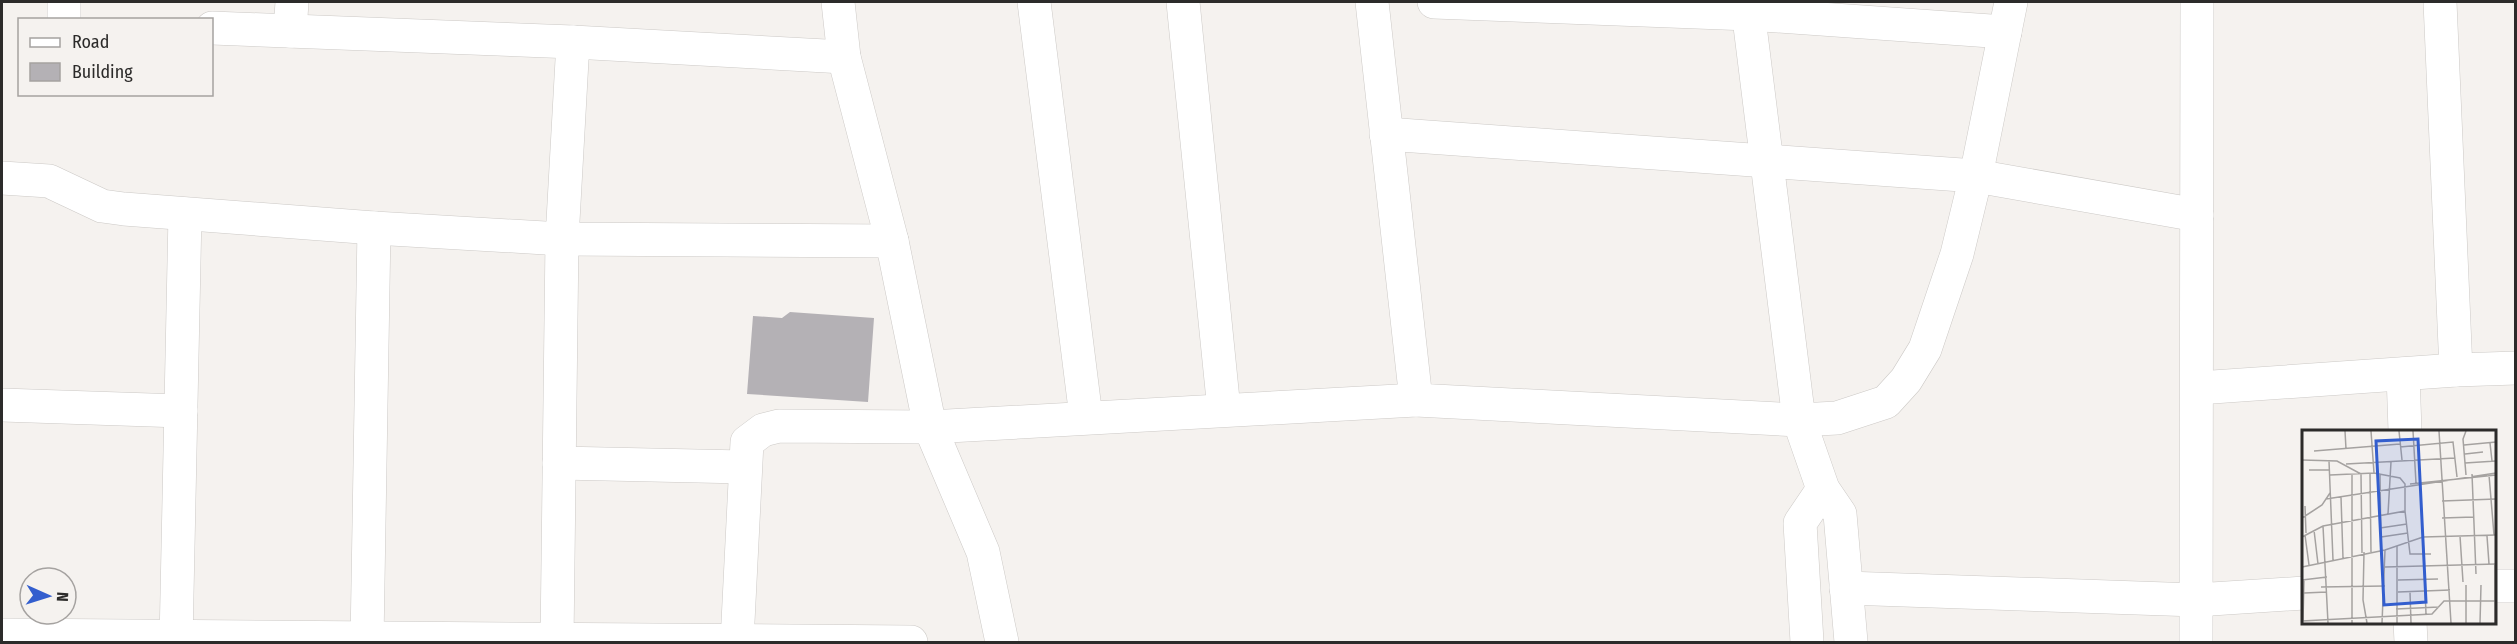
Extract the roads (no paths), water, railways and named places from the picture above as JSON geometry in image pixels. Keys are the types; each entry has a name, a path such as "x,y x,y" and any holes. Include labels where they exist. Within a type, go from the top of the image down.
{"street":[{"path":"64,2 64,18"},
{"path":"838,2 844,57 892,241 930,427 983,552 1002,642"},
{"path":"1034,2 1086,417"},
{"path":"1183,2 1224,410"},
{"path":"1372,2 1416,400"},
{"path":"737,641 747,442 763,430 779,426 930,427 1416,400 1799,420 1838,418 1886,402 1906,380 1925,349 1957,254 1976,176 2008,17 1748,8 1434,2"},
{"path":"2196,642 2197,2"},
{"path":"2440,2 2456,370"},
{"path":"1748,8 1799,420 1822,489 1840,514 1851,642"},
{"path":"213,28 291,16 573,42 844,57"},
{"path":"557,640 562,239 573,42"},
{"path":"1386,134 1976,176 2197,216"},
{"path":"2,178 49,181 102,206 374,228 562,239 892,241"},
{"path":"176,639 185,214"},
{"path":"367,640 374,228"},
{"path":"2198,388 2516,368"},
{"path":"2403,374 2405,430"},
{"path":"2,405 181,411"},
{"path":"559,463 744,467"},
{"path":"1807,642 1800,523 1822,489"},
{"path":"2496,586 2516,586"},
{"path":"1846,588 2196,600 2302,593"},
{"path":"2410,623 2411,642"},
{"path":"2,634 176,639 911,642"}]}
